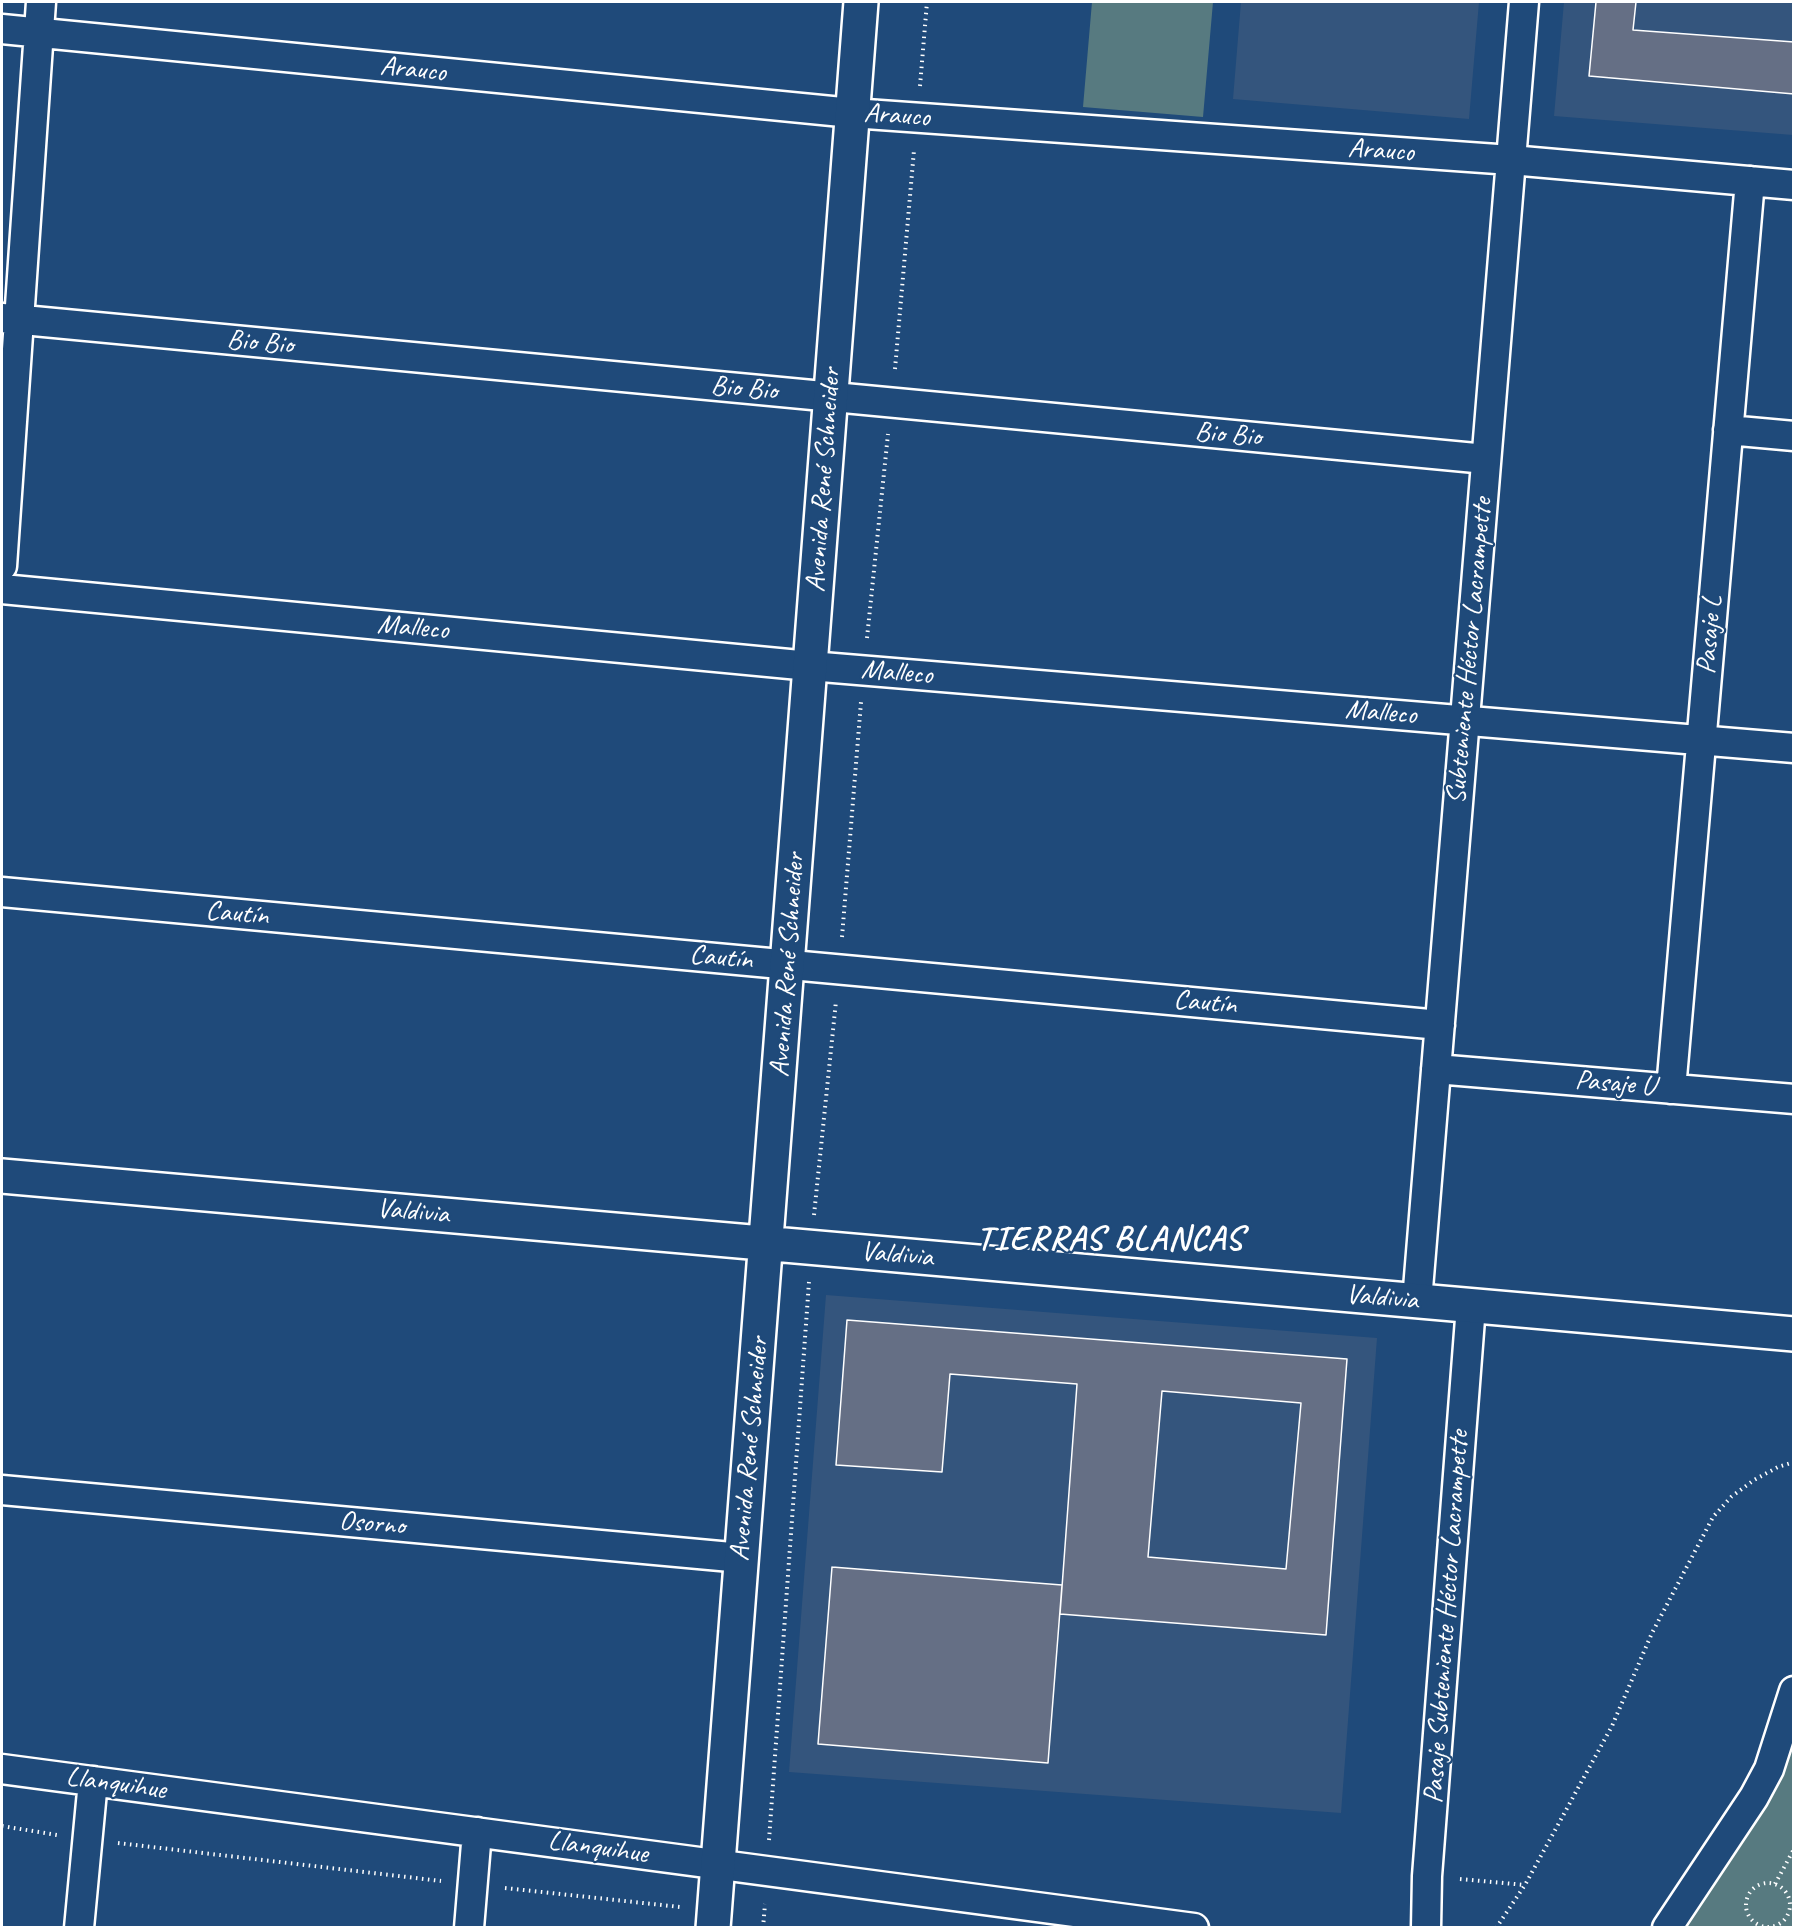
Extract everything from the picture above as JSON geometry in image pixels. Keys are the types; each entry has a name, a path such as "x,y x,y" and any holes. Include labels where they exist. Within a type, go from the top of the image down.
{"street":[{"path":"2,566 10,319 41,2"},
{"name":"Avenida René Schneider","path":"714,1919 861,2"},
{"name":"Subteniente Héctor Lacrampette","path":"1417,1301 1524,2"},
{"name":"Arauco","path":"2,29 852,113 1511,160 1794,185"},
{"name":"Pasaje L","path":"1671,1089 1750,181"},
{"name":"Bio Bio","path":"10,319 1486,459"},
{"path":"1728,430 1794,436"},
{"name":"Malleco","path":"2,589 810,666 1794,748"},
{"name":"Cautín","path":"2,892 1440,1025"},
{"name":"Pasaje U","path":"1436,1069 1794,1100"},
{"name":"Valdivia","path":"2,1176 1794,1334"},
{"name":"Pasaje Subteniente Héctor Lacrampette","path":"1426,1928 1427,1876 1471,1306"},
{"name":"Osorno","path":"2,1490 742,1558"},
{"path":"1667,1928 1754,1797 1769,1769 1794,1691"},
{"name":"Llanquihue","path":"2,1769 1194,1928"},
{"path":"79,1928 93,1781"},
{"path":"469,1928 477,1832"}],"path":[{"path":"1496,1928 1525,1886 1612,1726 1652,1633 1713,1517 1731,1497 1754,1479 1794,1462"},
{"path":"2,1826 88,1840 473,1884 714,1919"},
{"path":"1775,1884 1794,1850"},
{"path":"1427,1876 1525,1886"},
{"path":"1760,1884 1775,1884 1786,1893 1790,1907 1788,1914 1778,1924 1759,1926 1748,1914 1746,1900 1749,1893 1760,1884"},
{"path":"1788,1914 1794,1914"}],"shaded area":[{"path":"1241,2 1479,2 1469,119 1233,99"},
{"path":"1564,2 1793,2 1793,135 1554,116"},
{"path":"826,1295 1377,1338 1341,1813 789,1772"}],"green space":[{"path":"1092,2 1213,2 1203,117 1083,107"},
{"path":"1793,1715 1793,1927 1673,1928"}],"building":[{"path":"1596,2 1636,2 1633,30 1794,42 1794,94 1589,76"},
{"path":"847,1320 1347,1359 1326,1635 1060,1614 1077,1384 950,1374 942,1472 836,1465","holes":["1162,1391 1301,1403 1286,1569 1148,1557"]},
{"path":"832,1567 1062,1585 1048,1763 818,1744"}],"district":[{"name":"TIERRAS BLANCAS","path":"1110,1240"}]}
